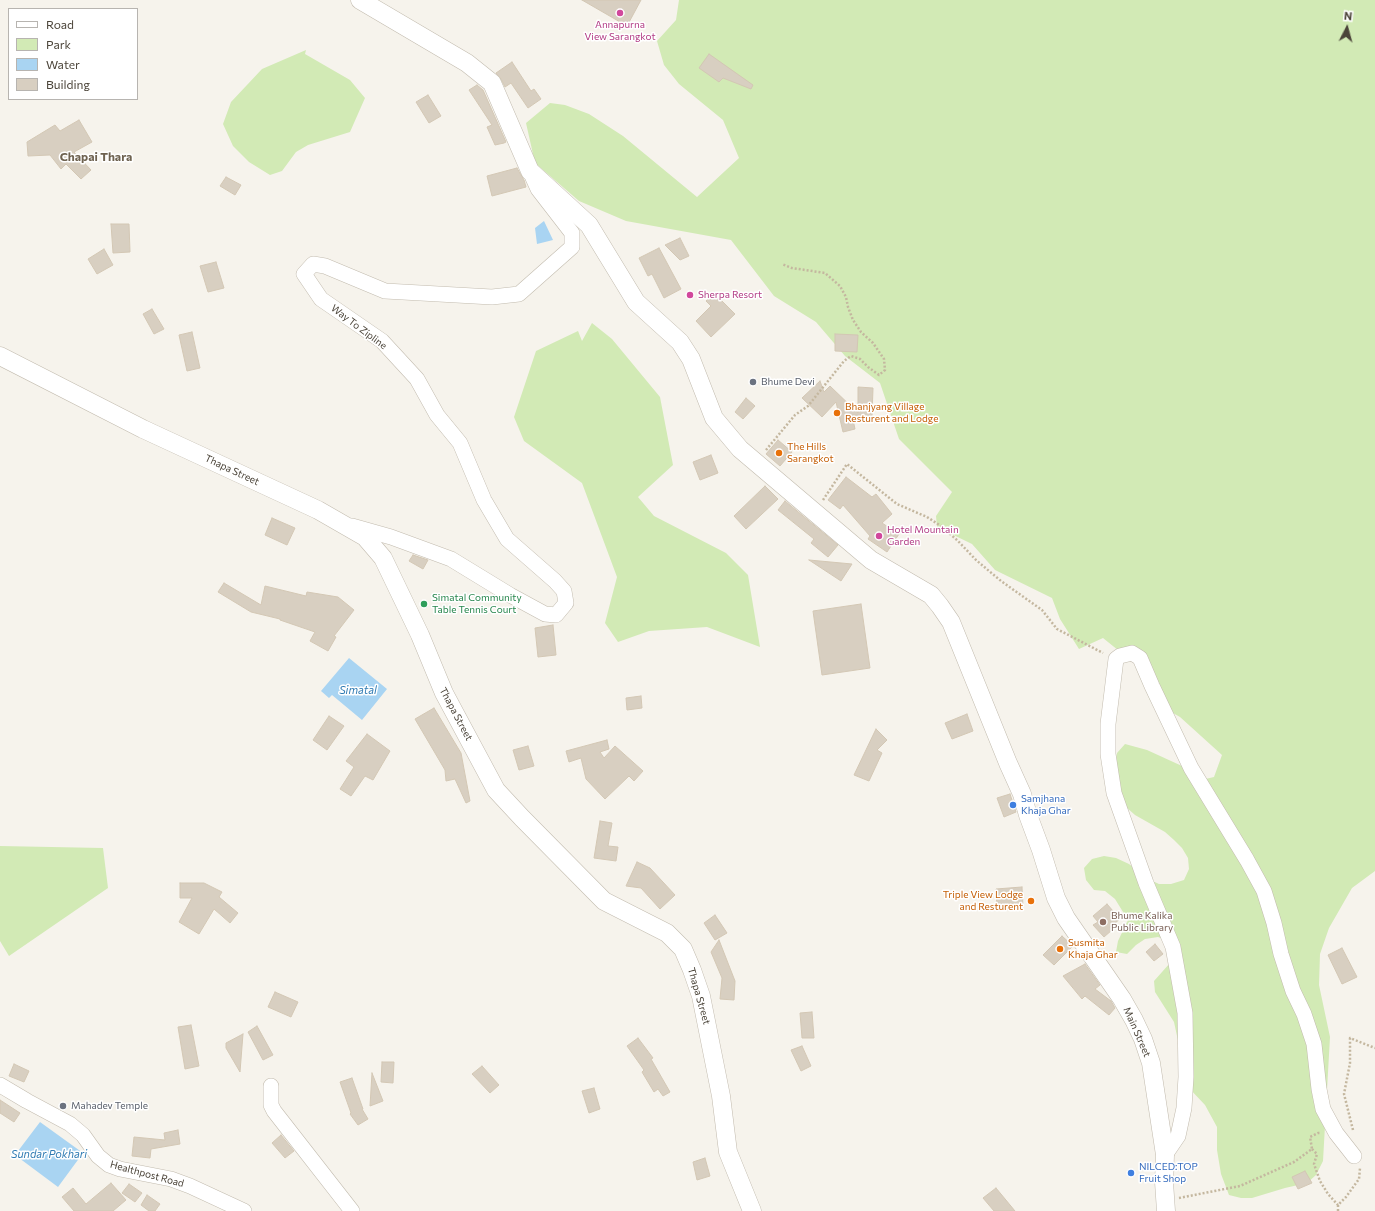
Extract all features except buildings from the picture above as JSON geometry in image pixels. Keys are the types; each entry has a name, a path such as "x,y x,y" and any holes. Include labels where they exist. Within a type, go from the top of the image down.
{"street":[{"path":"360,0 467,63 492,83 530,172"},
{"name":"Main Street","path":"530,172 588,225 636,302 680,342 691,360 714,418 740,450 871,560 931,596 951,622 1022,794 1056,898 1066,918 1122,999 1143,1039 1151,1063 1165,1155 1166,1206"},
{"name":"Way To Zipline","path":"339,522 391,537 451,559 510,595 545,614 556,615 566,603 564,591 555,581 507,539 484,500 460,443 437,415 417,380 382,341 321,299 304,274 313,264 325,266 385,291 492,298 519,294 572,247 572,233 538,189 530,172"},
{"name":"Thapa Street","path":"0,356 143,429 318,510 365,537 383,558 420,635 444,693 496,790 604,901 666,933 683,949 701,996 721,1096 728,1152 752,1211"},
{"path":"1165,1155 1178,1136 1184,1108 1186,1077 1185,1012 1173,947 1146,883 1114,793 1108,754 1108,724 1116,659 1120,656 1132,653 1140,658 1191,768 1247,860 1264,892 1292,991 1304,1014 1314,1044 1319,1089 1323,1108 1336,1133 1354,1156"},
{"name":"Healthpost Road","path":"0,1084 27,1101 70,1124 83,1135 98,1156 109,1165 120,1169 172,1179 244,1211"},
{"path":"271,1086 271,1104 274,1111 352,1211"}],"path":[{"path":"755,462 795,415 808,406 844,360 851,356 860,359 879,375 885,370 884,359 873,343 861,332 853,320 846,296 840,286 825,273 792,268 782,264"},
{"path":"814,512 847,464 897,504 927,517 941,526 958,540 976,560 1001,581 1042,610 1057,629 1116,659"},
{"path":"1356,1136 1344,1094 1350,1063 1350,1038 1375,1048"},
{"path":"1336,1133 1318,1133 1310,1137 1312,1149 1317,1154 1314,1164 1320,1181 1328,1194 1338,1205"},
{"path":"1166,1206 1240,1186 1294,1162 1312,1149"},
{"path":"1338,1211 1338,1205 1356,1185"}],"green space":[{"path":"679,0 1375,0 1375,871 1352,888 1329,928 1320,954 1319,985 1330,1037 1323,1161 1316,1175 1307,1183 1252,1198 1241,1198 1229,1195 1221,1174 1217,1150 1217,1127 1205,1105 1188,1087 1174,1022 1155,992 1154,981 1170,963 1168,941 1158,937 1145,939 1127,954 1116,952 1118,941 1128,920 1115,899 1105,891 1094,890 1086,880 1084,868 1092,859 1104,856 1116,858 1129,864 1148,879 1159,884 1171,884 1184,880 1189,869 1188,858 1182,848 1165,832 1135,815 1126,807 1119,797 1115,765 1117,753 1125,744 1147,750 1182,766 1201,780 1214,777 1222,755 1180,717 1150,700 1134,663 1103,638 1079,649 1060,619 1052,598 995,570 972,544 937,527 936,516 952,492 899,439 880,383 845,356 816,322 774,296 731,240 626,221 579,201 535,163 526,123 550,103 565,105 589,114 623,136 697,197 739,158 723,120 679,84 664,65 657,41 676,20"},
{"path":"306,50 305,54 350,80 365,98 350,132 308,145 296,152 282,171 270,175 249,162 233,146 223,124 231,102 262,69"},
{"path":"592,323 612,339 660,397 673,465 638,497 654,516 726,553 748,575 760,647 707,627 649,631 618,642 605,623 617,577 582,483 524,441 514,417 536,351 578,331 582,341"},
{"path":"0,846 103,848 108,888 9,956 0,941"}],"water":[{"path":"544,221 553,240 537,244 535,228"},
{"name":"Simatal","path":"349,658 387,689 362,720 332,695 329,698 321,691"},
{"name":"Sundar Pokhari","path":"40,1122 83,1153 58,1187 15,1155"}],"place":[{"name":"Annapurna View Sarangkot","path":"620,13"},
{"name":"Sherpa Resort","path":"690,295"},
{"name":"Bhume Devi","path":"753,382"},
{"name":"Bhanjyang Village Resturent and Lodge","path":"837,413"},
{"name":"The Hills Sarangkot","path":"779,453"},
{"name":"Hotel Mountain Garden","path":"879,536"},
{"name":"Simatal Community Table Tennis Court","path":"424,604"},
{"name":"Samjhana Khaja Ghar","path":"1013,805"},
{"name":"Triple View Lodge and Resturent","path":"1031,901"},
{"name":"Bhume Kalika Public Library","path":"1103,922"},
{"name":"Susmita Khaja Ghar","path":"1060,949"},
{"name":"Mahadev Temple","path":"63,1106"},
{"name":"NILCED:TOP Fruit Shop","path":"1131,1173"}],"district":[{"name":"Chapai Thara","path":"96,157"}]}
